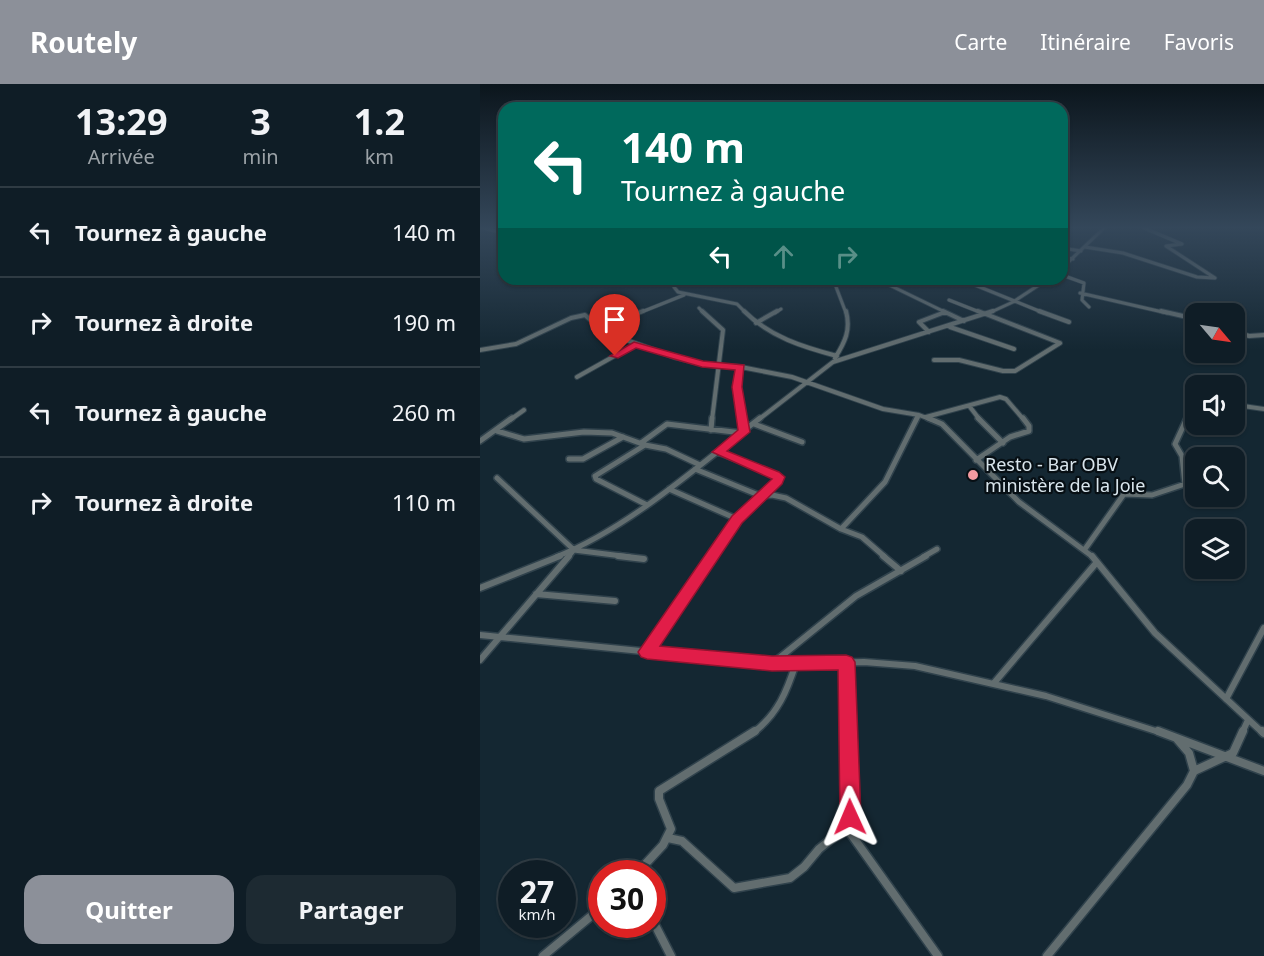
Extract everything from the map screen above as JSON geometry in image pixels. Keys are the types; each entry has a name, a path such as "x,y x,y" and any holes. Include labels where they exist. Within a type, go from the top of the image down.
{"street":[{"path":"1173,269 1197,277 1216,278 1201,269"},
{"path":"1068,277 1084,283 1080,293 1084,304 1089,307"},
{"path":"675,285 676,290 685,294 737,304 756,323 790,342 837,356"},
{"path":"480,588 574,550 647,505 833,362 850,333 849,323 835,285"},
{"path":"889,285 964,321"},
{"path":"974,285 1013,302 1069,321"},
{"path":"833,362 986,314 1013,302 1039,285"},
{"path":"1080,293 1185,317"},
{"path":"599,328 685,294"},
{"path":"934,360 958,360 1003,371 1015,371 1059,345 1059,342 949,300"},
{"path":"699,308 723,330 711,430"},
{"path":"756,323 781,309"},
{"path":"929,332 919,322 945,312"},
{"path":"480,350 512,346 569,319 588,315 599,328 634,345 702,364 741,367 807,382 883,409 926,417 945,426 976,460 1029,511 1085,549 1155,633 1264,733"},
{"path":"948,326 1014,349"},
{"path":"1245,335 1264,335"},
{"path":"577,377 634,345"},
{"path":"741,367 737,387 743,432"},
{"path":"926,417 970,407 1000,397 1006,399 1030,429 1010,437 976,460"},
{"path":"1245,406 1264,409"},
{"path":"970,407 984,426 1003,443"},
{"path":"480,441 524,410"},
{"path":"841,530 885,482 919,415"},
{"path":"1085,549 1124,494 1152,495 1185,484 1182,456 1175,444 1185,422"},
{"path":"647,505 596,479 595,476 668,424 743,432"},
{"path":"754,424 802,442"},
{"path":"497,431 524,439 603,432 666,449 700,465"},
{"path":"569,459 583,459 623,437"},
{"path":"647,652 737,519 778,482 778,477 718,452"},
{"path":"695,469 761,496 772,495 786,498 841,530 853,532 867,540 901,572"},
{"path":"497,478 574,550 644,559"},
{"path":"669,489 737,519"},
{"path":"772,664 856,596 901,572 937,549"},
{"path":"480,660 574,550"},
{"path":"994,683 1097,562"},
{"path":"536,594 615,601"},
{"path":"1226,699 1264,628"},
{"path":"480,635 772,664 846,662 915,666 1046,696 1175,736 1264,771"},
{"path":"668,838 682,841 734,888 790,878 804,867 819,849 846,827 850,817 846,662"},
{"path":"649,860 668,838 671,829 659,799 659,791 757,730 772,716 784,698 796,663"},
{"path":"1047,956 1187,785 1194,771 1233,753 1248,720"},
{"path":"1175,736 1189,753 1194,771"},
{"path":"846,827 938,956"},
{"path":"543,956 588,919"},
{"path":"662,938 671,956"}],"place":[{"name":"Resto - Bar OBV ministère de la Joie","path":"973,475"}],"route":[{"path":"615,356 634,345 702,364 741,367 737,381 737,394 744,432 718,452 774,474 778,477 778,482 737,519 647,652 772,664 846,662 850,817"}]}
